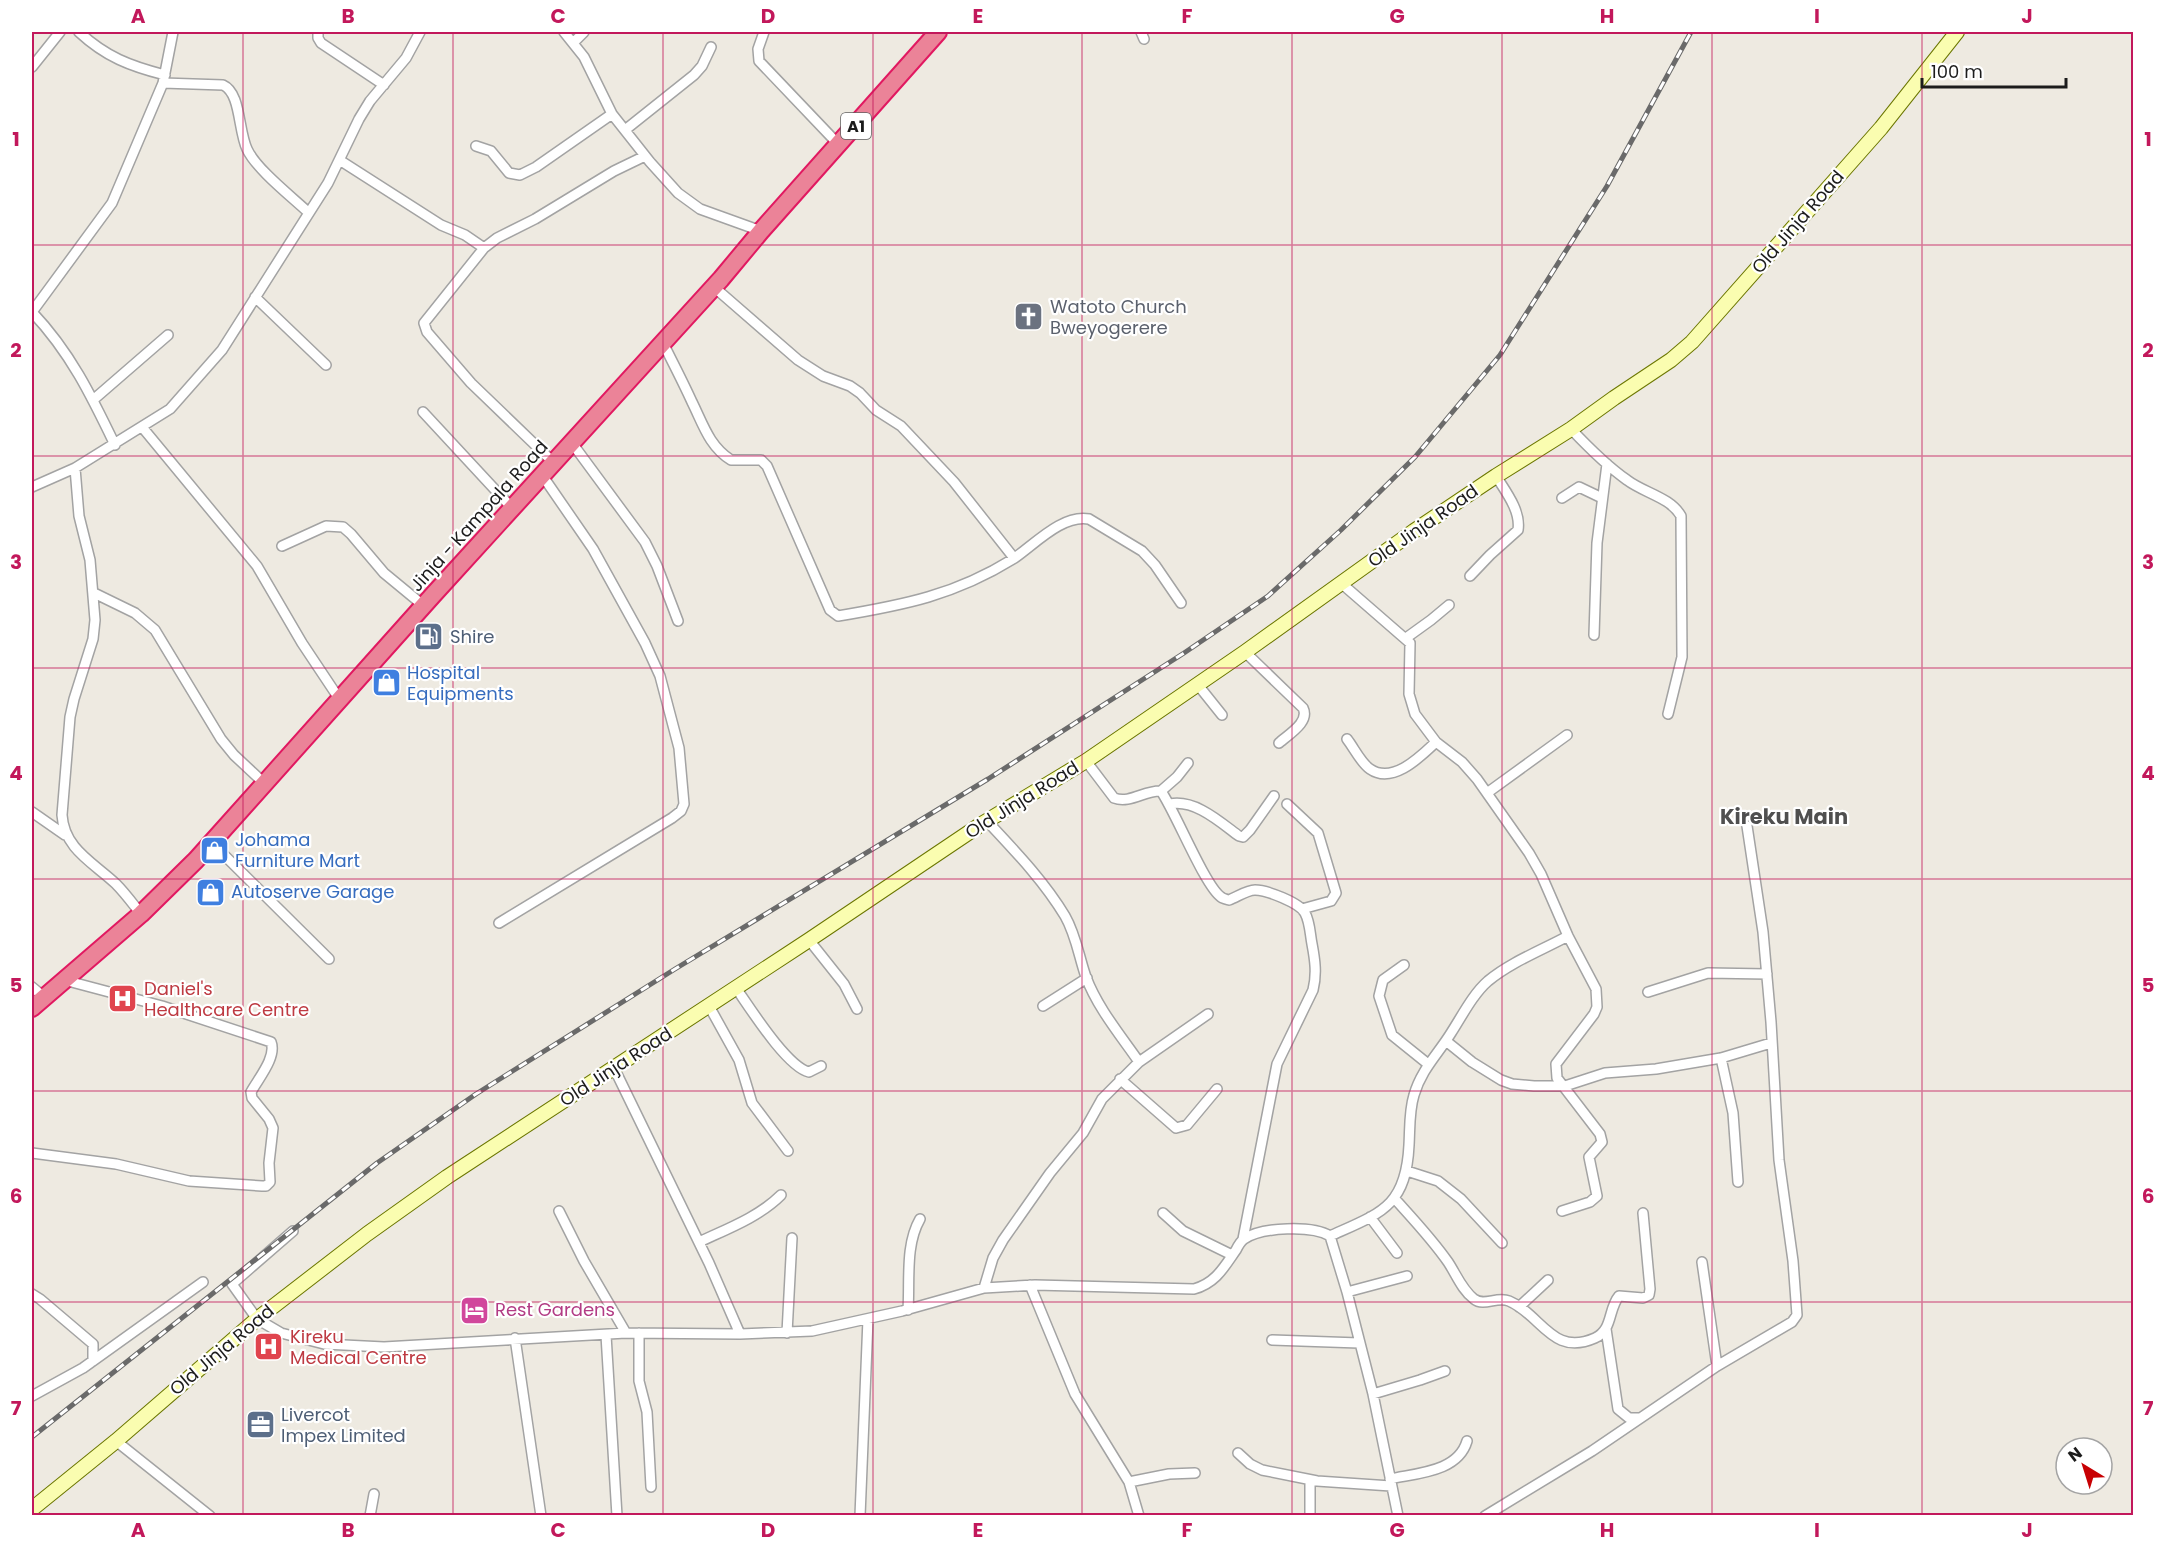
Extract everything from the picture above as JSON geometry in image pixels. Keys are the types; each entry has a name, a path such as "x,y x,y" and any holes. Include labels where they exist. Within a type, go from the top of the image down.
{"highway":[{"name":"Jinja - Kampala Road","path":"36,997 64,980 141,914 212,843 512,508 714,287 938,32"}],"main road":[{"name":"Old Jinja Road","path":"32,1509 116,1441 257,1319 367,1234 439,1183 987,821 1086,761 1496,476 1572,429 1671,360 1692,342 1881,128 1957,32"}],"street":[{"path":"32,67 60,32"},
{"path":"79,32 108,55 164,79 223,85 228,88 235,98 242,135 248,150 264,170 309,213"},
{"path":"115,445 67,353 32,312 112,203 164,79 173,32"},
{"path":"318,32 321,43 384,85"},
{"path":"32,487 75,468 170,409 222,350 340,161 359,119 406,58 420,32"},
{"path":"564,32 584,57 612,114 645,156 688,202 710,213 761,231"},
{"path":"573,43 584,32"},
{"path":"764,32 758,49 759,61 839,145"},
{"path":"625,130 694,75 702,66 711,47"},
{"path":"476,146 491,151 509,173 520,176 612,114"},
{"path":"499,923 681,811 684,804 679,748 660,676 645,644 548,469 434,341 424,323 484,248 512,229 535,219 614,171 645,156"},
{"path":"340,161 441,225 465,235 484,248"},
{"path":"714,287 798,360 822,376 850,386 876,410 902,426 954,483 1014,558"},
{"path":"255,297 326,365"},
{"path":"93,400 168,335"},
{"path":"663,343 695,408 704,432 718,449 731,460 761,460 767,466 816,580 830,610 835,615 901,605 951,591 1014,558 1049,532 1075,518 1089,519 1142,552 1155,565 1181,603"},
{"path":"423,412 512,508"},
{"path":"142,427 257,566 302,643 340,700"},
{"path":"1572,429 1607,464 1628,481 1677,509 1681,516 1682,657 1668,714"},
{"path":"572,443 632,522 645,543 657,566 678,621"},
{"path":"1594,635 1597,543 1607,464"},
{"path":"65,835 62,815 70,717 93,639 95,620 90,560 79,516 75,468"},
{"path":"1470,576 1518,530 1520,521 1496,476"},
{"path":"1562,498 1579,487 1602,498"},
{"path":"282,546 326,526 343,527 384,573 424,606"},
{"path":"1341,583 1410,643 1409,687 1412,704 1422,725 1436,742 1461,762 1487,793 1541,874 1568,936 1593,983 1598,998 1594,1014 1556,1064 1557,1078 1600,1134 1602,1142 1589,1157 1597,1196 1590,1202 1562,1211"},
{"path":"94,592 135,613 154,630 221,739 234,755 265,784"},
{"path":"1406,638 1449,605"},
{"path":"1245,652 1303,708 1306,714 1304,720 1279,744"},
{"path":"1198,685 1222,715"},
{"path":"1487,793 1567,735"},
{"path":"1347,739 1369,769 1381,774 1396,771 1418,760 1436,742"},
{"path":"1086,761 1114,798 1124,800 1161,791 1188,763"},
{"path":"293,1231 232,1284 257,1319 272,1329 293,1338 324,1344 353,1346 384,1347 626,1333 787,1333 812,1331 908,1310 984,1288 1030,1285 1194,1289 1204,1286 1216,1279 1243,1239 1275,1071 1313,990 1316,978 1315,963 1308,920 1302,909 1293,902 1255,890 1229,900 1221,897 1199,863 1170,804 1161,791"},
{"path":"1170,804 1193,806 1243,837 1274,796"},
{"path":"1287,804 1318,832 1336,893 1331,901 1302,909"},
{"path":"32,812 65,835 82,856 119,887 141,914"},
{"path":"987,821 1042,882 1066,918 1077,945 1086,978 1139,1062"},
{"path":"1485,1515 1592,1451 1718,1366 1792,1322 1797,1315 1793,1260 1779,1160 1767,974 1755,871 1747,826"},
{"path":"212,843 329,959"},
{"path":"1330,1236 1370,1217 1395,1199 1407,1171 1414,1095 1428,1064 1480,990 1488,981 1514,965 1568,936"},
{"path":"809,940 844,984 857,1009"},
{"path":"1404,965 1383,980 1379,996 1392,1035 1428,1064"},
{"path":"1648,992 1708,973 1767,974"},
{"path":"1043,1006 1086,978"},
{"path":"32,1153 116,1164 189,1181 262,1186 270,1182 269,1163 273,1128 250,1092 272,1055 271,1042 162,1006 64,980"},
{"path":"736,988 792,1062 809,1072 821,1066"},
{"path":"709,1006 739,1060 752,1103 788,1151"},
{"path":"984,1288 993,1258 1003,1240 1050,1173 1083,1133 1096,1106 1139,1062 1208,1014"},
{"path":"1446,1041 1472,1062 1512,1084 1565,1086 1605,1073 1656,1069 1721,1058 1771,1043"},
{"path":"1721,1058 1733,1113 1737,1182"},
{"path":"614,1068 699,1242 740,1334"},
{"path":"1120,1079 1176,1128 1187,1125 1217,1089"},
{"path":"1407,1171 1438,1181 1461,1198 1502,1243"},
{"path":"699,1242 756,1214 781,1195"},
{"path":"1395,1199 1434,1243 1476,1301 1484,1303 1506,1300 1520,1307 1558,1340 1567,1344 1595,1338 1606,1329"},
{"path":"559,1211 584,1261 626,1333"},
{"path":"1163,1213 1183,1231 1232,1255"},
{"path":"1640,1418 1629,1418 1618,1409 1606,1329 1619,1296 1643,1298 1649,1295 1643,1213"},
{"path":"1370,1217 1397,1253"},
{"path":"908,1310 911,1243 920,1219"},
{"path":"1243,1239 1268,1231 1288,1229 1323,1231 1330,1236 1373,1394 1398,1515"},
{"path":"787,1333 792,1238"},
{"path":"1702,1262 1718,1366"},
{"path":"1347,1292 1407,1276"},
{"path":"1520,1307 1548,1280"},
{"path":"32,1396 93,1361 202,1282"},
{"path":"1030,1285 1075,1394 1129,1482 1139,1515"},
{"path":"32,1293 93,1344 111,1348"},
{"path":"860,1515 868,1319"},
{"path":"639,1333 639,1381 647,1412 651,1487"},
{"path":"606,1335 617,1515"},
{"path":"515,1338 541,1515"},
{"path":"1272,1340 1359,1343"},
{"path":"93,1344 93,1361"},
{"path":"1373,1394 1445,1371"},
{"path":"116,1441 210,1515"},
{"path":"1238,1453 1257,1468 1310,1480 1390,1482 1446,1466 1464,1451 1467,1441"},
{"path":"1129,1482 1169,1474 1194,1473"},
{"path":"1310,1480 1310,1515"},
{"path":"370,1515 374,1494"}],"railway":[{"path":"32,1437 377,1163 476,1094 675,969 988,779 1268,596 1341,530 1415,457 1500,355 1607,186 1691,32"}],"place":[{"name":"Watoto Church Bweyogerere","path":"1029,317"},
{"name":"Shire","path":"429,637"},
{"name":"Hospital Equipments","path":"386,683"},
{"name":"Johama Furniture Mart","path":"214,850"},
{"name":"Autoserve Garage","path":"210,892"},
{"name":"Daniel's Healthcare Centre","path":"123,999"},
{"name":"Rest Gardens","path":"474,1310"},
{"name":"Kireku Medical Centre","path":"269,1347"},
{"name":"Livercot Impex Limited","path":"260,1425"}],"district":[{"name":"Kireku Main","path":"1784,817"}]}
